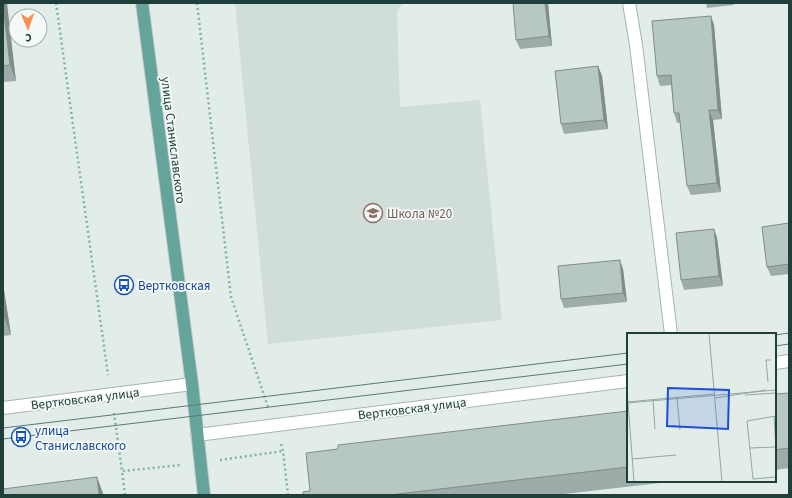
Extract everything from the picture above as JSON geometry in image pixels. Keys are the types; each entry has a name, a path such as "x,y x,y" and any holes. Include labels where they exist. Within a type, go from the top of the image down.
{"main road":[{"name":"улица Станиславского","path":"142,3 192,384 204,495"}],"street":[{"path":"629,3 637,53 671,333"},
{"path":"776,363 789,361"},
{"name":"Вертковская улица","path":"197,435 627,381"},
{"name":"Вертковская улица","path":"3,408 192,384"}],"path":[{"path":"56,3 122,471"},
{"path":"197,3 231,298 283,451 288,495"}],"shaded area":[{"name":"Школа №20","path":"235,3 403,3 397,12 400,107 480,100 502,320 268,344"}],"building":[{"path":"513,3 545,3 549,36 516,40"},
{"path":"3,4 10,65 3,66"},
{"path":"711,16 718,110 709,110 717,183 687,186 679,113 674,113 671,75 657,76 652,21"},
{"path":"598,66 604,120 561,124 555,71"},
{"path":"789,223 789,264 767,267 762,227"},
{"path":"714,229 719,276 681,280 676,233"},
{"path":"620,260 623,293 561,299 558,266"},
{"path":"789,393 789,448 776,450 776,394"},
{"path":"627,411 627,467 389,495 303,495 303,492 310,491 306,453 338,449 338,445"},
{"path":"97,477 99,495 3,495 3,489"}],"tram line":[{"path":"776,335 789,333"},
{"path":"776,346 789,344"},
{"path":"3,428 627,353"},
{"path":"3,439 627,364"}],"place":[{"name":"Школа №20","path":"373,213"},
{"name":"Вертковская","path":"124,285"},
{"name":"улица Станиславского","path":"21,437"}]}
